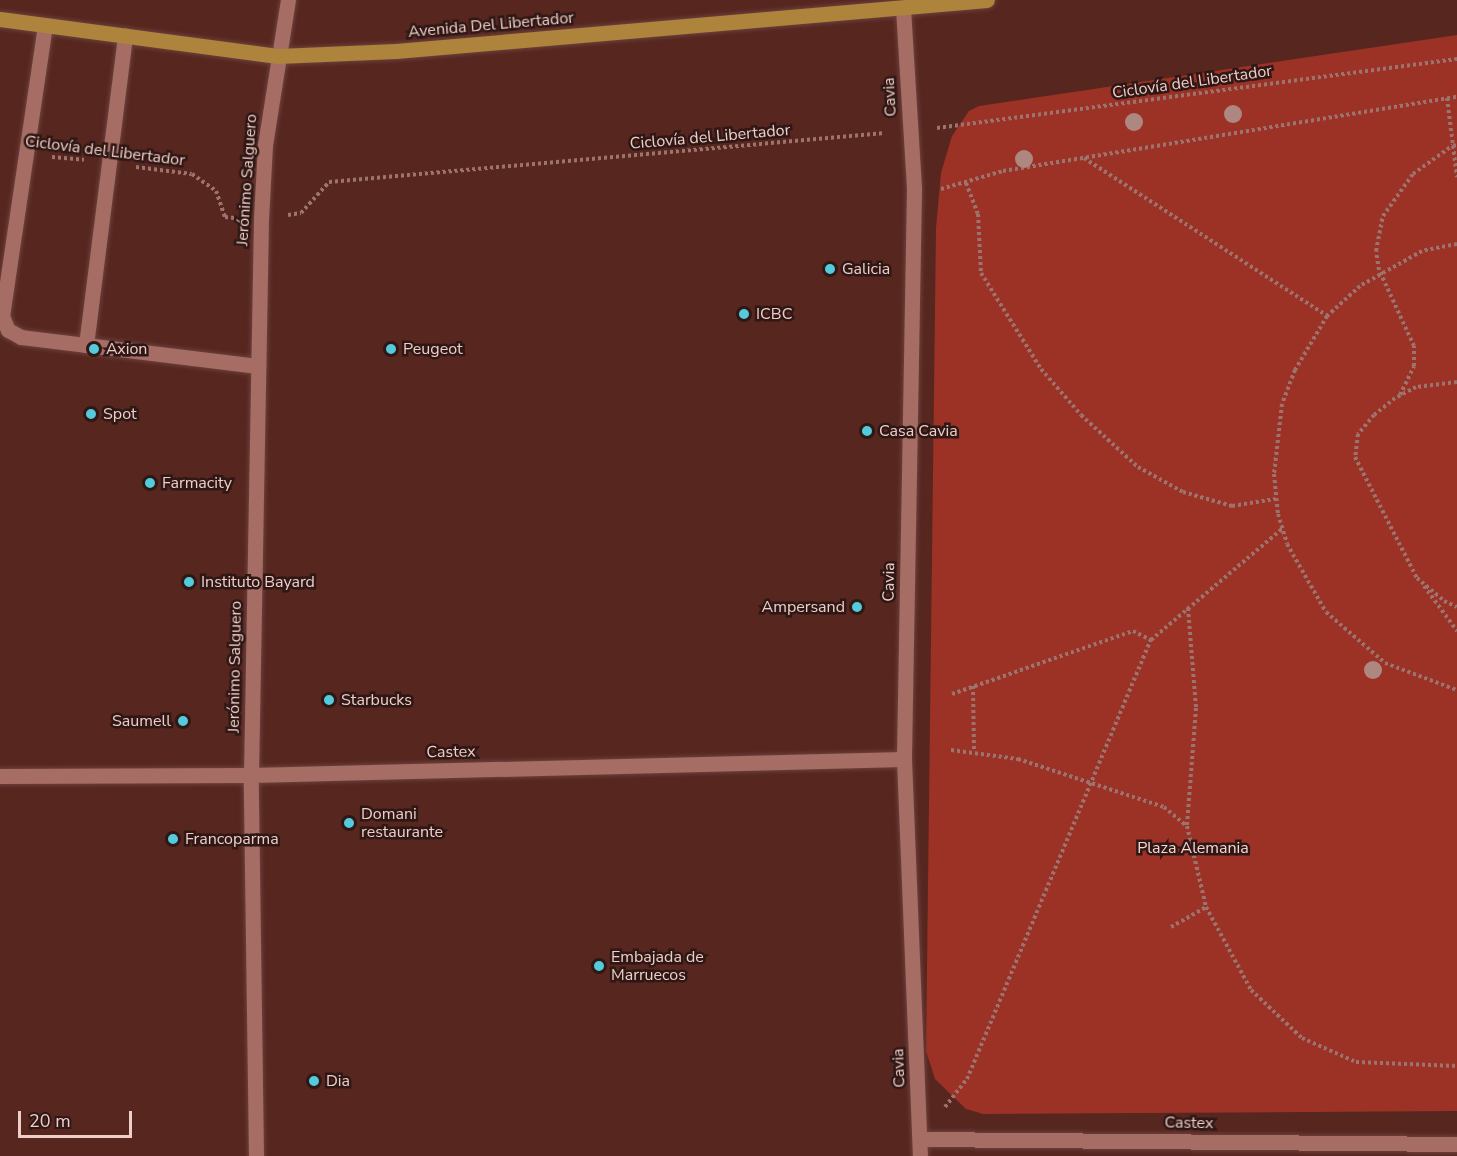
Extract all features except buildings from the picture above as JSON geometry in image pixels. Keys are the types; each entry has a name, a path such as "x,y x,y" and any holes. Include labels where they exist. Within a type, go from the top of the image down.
{"main road":[{"name":"Avenida Del Libertador","path":"0,18 278,56 396,51 987,0"}],"street":[{"name":"Jerónimo Salguero","path":"256,1156 251,775 261,219 265,145 288,0"},
{"name":"Cavia","path":"903,8 914,189 904,759 921,1156"},
{"path":"45,25 2,316 8,330 21,337 258,366"},
{"path":"86,345 125,35"},
{"name":"Castex","path":"0,776 251,775 904,759"},
{"name":"Castex","path":"920,1139 1457,1144"}],"path":[{"name":"Ciclovía del Libertador","path":"26,154 192,174 216,191 225,217 261,219 301,213 329,182 910,131 1457,58"},
{"path":"1275,499 1232,506 1184,492 1138,467 1081,415 1041,369 981,273 976,244 978,214 966,183 1003,171 1457,97"},
{"path":"1447,98 1455,146 1457,177"},
{"path":"1400,396 1414,366 1414,346 1380,275 1376,251 1383,216 1413,174 1455,146"},
{"path":"1084,158 1327,316"},
{"path":"1457,244 1422,251 1360,286 1327,316 1295,370 1282,404 1275,439 1275,499 1282,529 1305,580 1326,612 1353,639 1385,663 1457,690"},
{"path":"1457,382 1416,387 1374,415 1358,434 1355,457 1417,578 1457,631"},
{"path":"920,1139 967,1079 1151,640 1282,529"},
{"path":"1417,578 1443,601 1457,607"},
{"path":"1188,608 1196,708 1187,826 1206,907 1251,990 1302,1038 1356,1062 1457,1066"},
{"path":"952,694 1133,631 1151,640"},
{"path":"974,686 974,751"},
{"path":"951,750 974,751 1018,759 1164,807 1187,826"},
{"path":"1171,927 1206,907"}],"green space":[{"name":"Plaza Alemania","path":"1457,35 1457,1111 983,1114 966,1109 935,1079 926,1051 936,228 941,173 952,136 969,111 979,106"}],"place":[{"name":"Galicia","path":"830,269"},
{"name":"ICBC","path":"744,314"},
{"name":"Axion","path":"94,349"},
{"name":"Peugeot","path":"391,349"},
{"name":"Spot","path":"91,414"},
{"name":"Casa Cavia","path":"867,431"},
{"name":"Farmacity","path":"150,483"},
{"name":"Instituto Bayard","path":"189,582"},
{"name":"Ampersand","path":"857,607"},
{"name":"Starbucks","path":"329,700"},
{"name":"Saumell","path":"183,721"},
{"name":"Domani restaurante","path":"349,823"},
{"name":"Francoparma","path":"173,839"},
{"name":"Embajada de Marruecos","path":"599,966"},
{"name":"Dia","path":"314,1081"}]}
